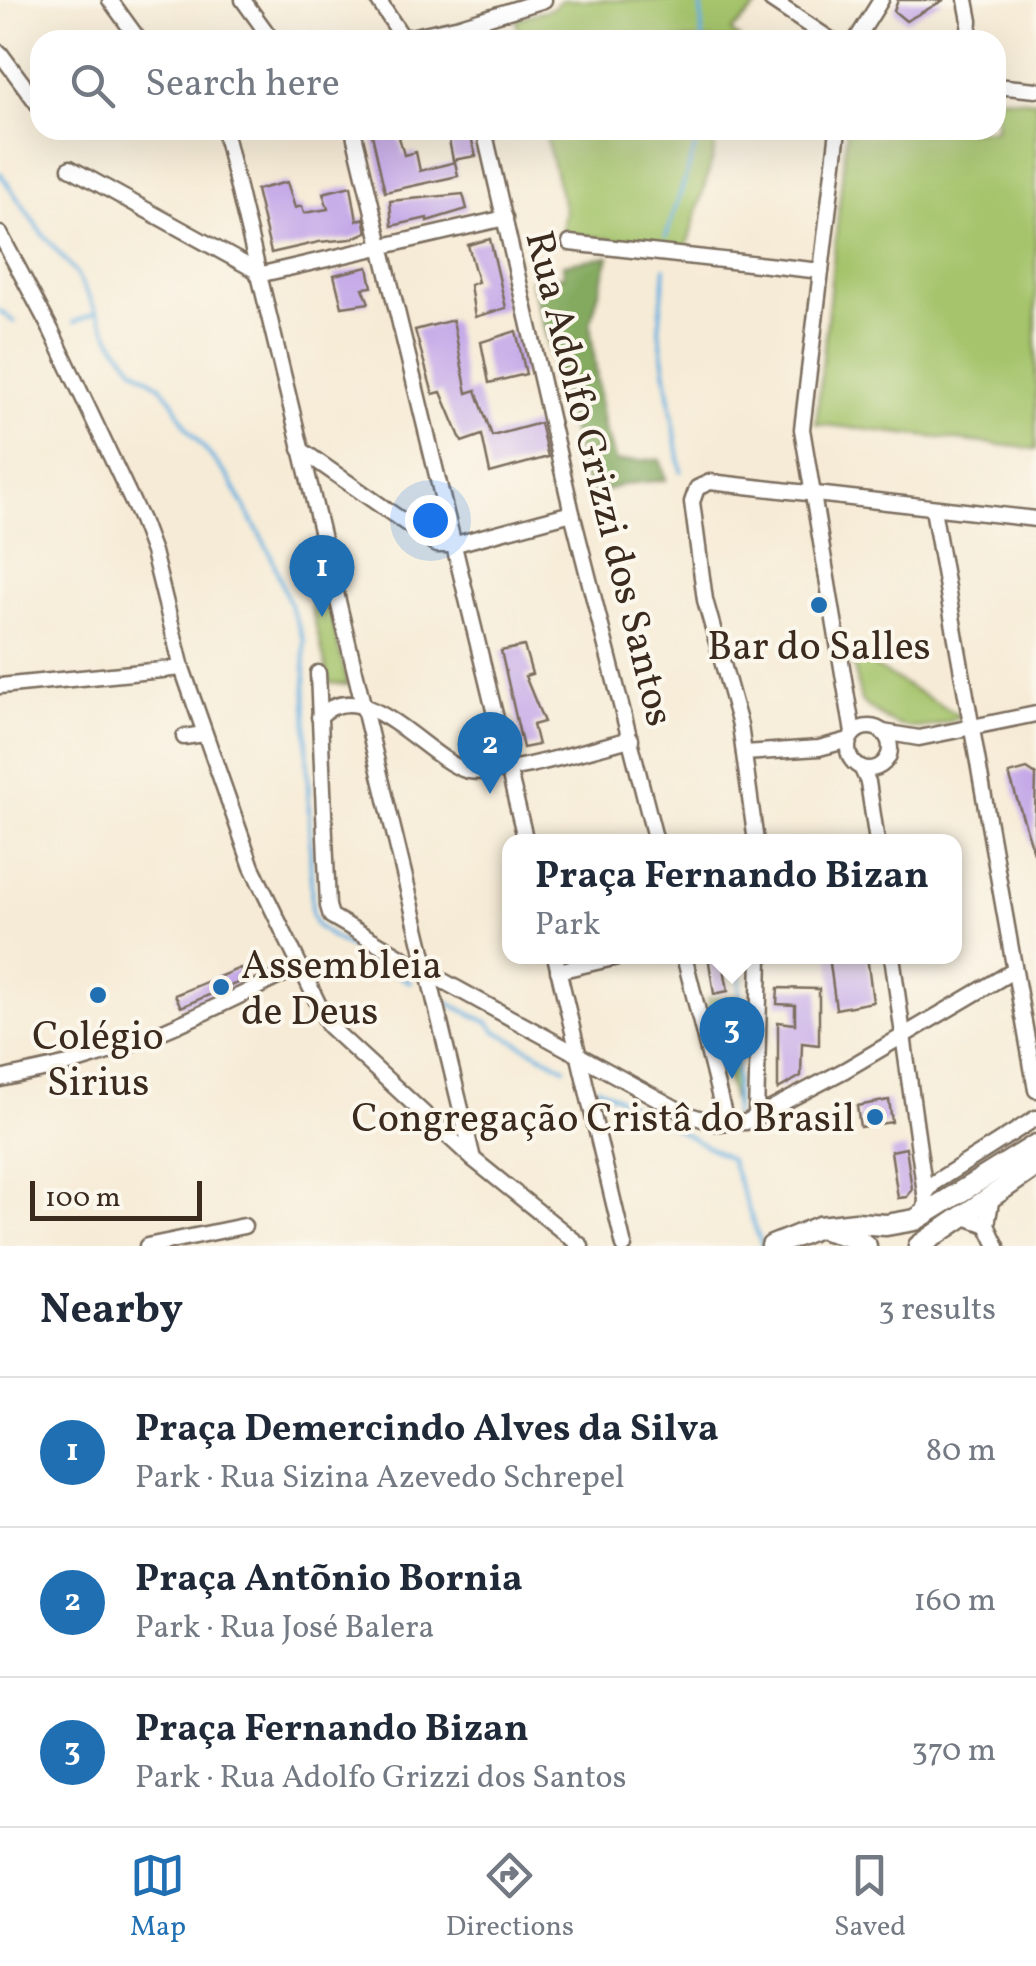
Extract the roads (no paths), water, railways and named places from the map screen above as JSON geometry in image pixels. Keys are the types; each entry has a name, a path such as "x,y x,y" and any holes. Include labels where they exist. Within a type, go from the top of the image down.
{"main road":[{"path":"778,1243 819,1227 896,1224 924,1216 1036,1146"},
{"path":"1011,1183 1021,1167 1036,1158"},
{"path":"919,1246 1036,1166"},
{"path":"819,1227 856,1238 866,1246"}],"street":[{"path":"110,0 132,30"},
{"path":"243,0 265,30"},
{"path":"378,0 394,30"},
{"path":"469,30 544,0"},
{"path":"771,0 817,30"},
{"path":"862,30 881,0"},
{"path":"966,0 969,30"},
{"path":"0,53 30,93"},
{"path":"1006,87 1036,90"},
{"path":"226,140 472,1159"},
{"path":"355,140 524,834"},
{"name":"Rua Adolfo Grizzi dos Santos","path":"486,140 572,514 654,834"},
{"path":"837,140 802,428 847,696 849,756"},
{"path":"70,168 234,256 258,273 505,218"},
{"path":"0,234 141,520 153,552 182,668 252,867 328,1026 472,1159 581,1246"},
{"path":"570,243 820,271"},
{"path":"234,256 244,255 250,244"},
{"path":"300,449 430,542 452,545 572,514"},
{"path":"308,488 312,474 332,472"},
{"path":"755,834 744,753 705,600 692,502 697,488 710,482 1036,519"},
{"path":"933,508 1036,1090"},
{"path":"0,686 182,668"},
{"path":"318,673 328,911 426,972 686,1114 706,1122 740,1124 1013,971"},
{"path":"847,696 888,739 888,756"},
{"path":"319,717 336,706 360,704 382,714 459,767 482,773 631,739"},
{"path":"744,753 818,748 868,726 919,738 1036,714"},
{"path":"184,737 204,734"},
{"path":"861,768 877,767 919,738"},
{"path":"818,748 849,756 861,768 868,782 875,834"},
{"path":"557,964 620,1242"},
{"path":"686,964 726,1122"},
{"path":"756,1117 760,964"},
{"path":"893,964 924,1216"},
{"path":"0,1078 78,1062 114,1049 210,1010 299,967"},
{"path":"432,1122 448,1118 458,1104"},
{"path":"924,1194 935,1182 1036,1118"},
{"path":"992,1196 988,1225 997,1246"},
{"path":"962,1216 988,1225"},
{"path":"147,1246 244,1226"}],"waterway":[{"path":"701,0 702,30"},
{"path":"666,237 698,140"},
{"path":"0,173 75,272 112,340 133,367 173,401 187,428 228,477 270,553 304,641 312,914 317,926 329,935 410,982"},
{"path":"665,268 659,330 681,471"},
{"path":"0,311 14,322"},
{"path":"74,322 97,312"},
{"path":"734,1116 741,964"},
{"path":"440,999 565,1068"},
{"path":"598,1087 730,1159 762,1246"}],"place":[{"name":"Bar do Salles","path":"819,605"},
{"name":"Praça Demercindo Alves da Silva","path":"322,617"},
{"name":"Praça Antõnio Bornia","path":"490,794"},
{"name":"Assembleia de Deus","path":"221,987"},
{"name":"Colégio Sirius","path":"98,995"},
{"name":"Praça Fernando Bizan","path":"732,1079"},
{"name":"Congregação Cristâ do Brasil","path":"875,1117"}]}
